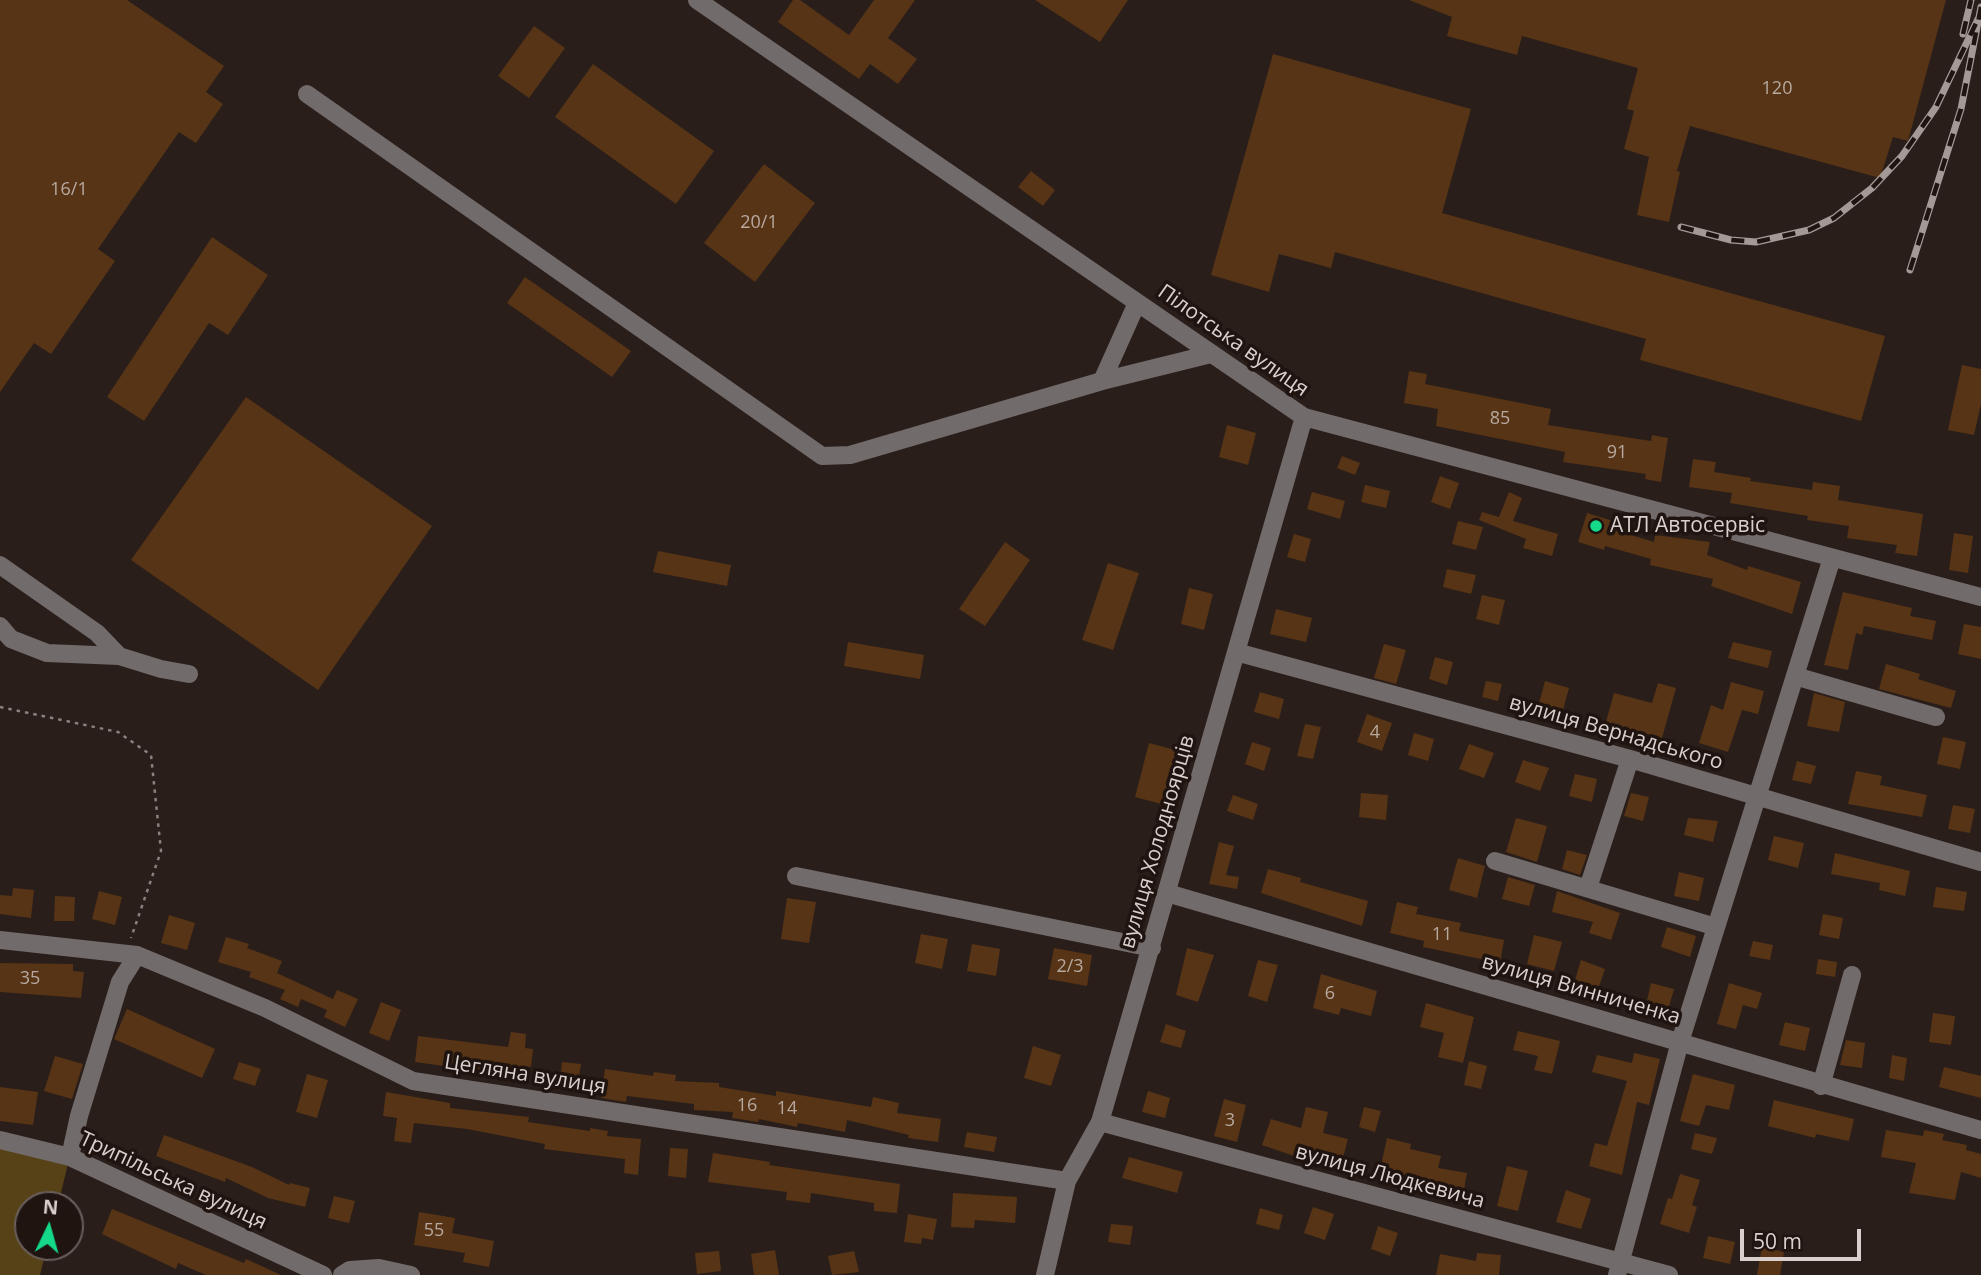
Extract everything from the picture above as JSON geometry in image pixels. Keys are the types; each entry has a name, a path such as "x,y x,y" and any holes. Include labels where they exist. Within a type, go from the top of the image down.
{"street":[{"name":"Пілотська вулиця","path":"697,0 1304,417 1981,597"},
{"path":"307,94 822,456 850,455 1102,381 1211,354"},
{"path":"1102,381 1137,303"},
{"name":"вулиця Холодноярців","path":"1045,1275 1067,1181 1100,1122 1304,417"},
{"path":"1618,1268 1680,1042 1832,558"},
{"path":"0,565 97,633 118,656"},
{"path":"0,626 11,639 47,653 118,656 189,674"},
{"path":"0,643 32,647"},
{"name":"вулиця Вернадського","path":"1236,652 1758,796 1981,862"},
{"path":"1795,676 1936,717"},
{"path":"1588,888 1630,760"},
{"path":"1495,861 1716,927"},
{"path":"796,876 1152,948"},
{"name":"вулиця Винниченка","path":"1167,893 1680,1042 1821,1086 1981,1130"},
{"name":"Цегляна вулиця","path":"0,940 137,955 265,1008 412,1081 1067,1181"},
{"path":"70,1157 79,1116 120,982 137,955"},
{"path":"1821,1086 1852,975"},
{"name":"вулиця Людкевича","path":"1100,1122 1618,1268 1669,1275"},
{"name":"Трипільська вулиця","path":"0,1140 70,1157 323,1275"},
{"path":"342,1275 350,1270 379,1268 411,1275"}],"path":[{"path":"0,707 118,732 151,755 161,851 131,942 137,955"}],"shaded area":[{"path":"0,1147 68,1164 61,1191 14,1191 14,1261 44,1261 40,1275 0,1275"}],"building":[{"path":"0,0 127,0 224,66 206,92 223,104 196,143 179,132 98,249 115,261 51,354 34,343 0,392"},
{"path":"793,0 800,0 849,35 874,0 915,0 888,38 917,59 898,84 870,64 859,79 778,22"},
{"path":"1035,0 1128,0 1100,42"},
{"path":"1409,0 1946,0 1908,141 1893,137 1880,178 1690,126 1677,171 1680,172 1669,222 1637,215 1649,157 1624,149 1634,111 1627,109 1638,68 1522,36 1517,55 1447,36 1452,17"},
{"path":"534,26 565,48 529,98 498,76"},
{"path":"1273,54 1471,109 1442,213 1885,336 1861,421 1640,360 1646,339 1335,252 1331,268 1279,254 1269,292 1211,275"},
{"path":"593,64 714,151 676,204 555,117"},
{"path":"764,164 815,203 755,282 704,243"},
{"path":"1031,171 1055,190 1043,206 1018,187"},
{"path":"212,237 268,275 228,335 209,323 144,421 107,397"},
{"path":"525,277 631,351 612,377 507,303"},
{"path":"1962,365 1981,369 1981,404 1974,435 1948,430"},
{"path":"1409,371 1427,374 1425,384 1551,409 1548,425 1651,441 1652,435 1668,438 1661,482 1645,479 1646,474 1563,462 1565,452 1436,426 1438,409 1404,403"},
{"path":"246,397 432,526 318,690 131,560"},
{"path":"1227,425 1256,433 1248,465 1219,457"},
{"path":"1342,456 1360,463 1355,475 1337,468"},
{"path":"1693,459 1716,462 1714,472 1751,478 1750,481 1812,490 1813,482 1840,486 1838,500 1923,514 1917,556 1895,553 1897,545 1847,538 1849,526 1730,503 1732,493 1689,487"},
{"path":"1440,476 1459,483 1450,509 1431,502"},
{"path":"1365,485 1390,491 1386,508 1361,502"},
{"path":"1312,492 1345,501 1340,519 1307,509"},
{"path":"1509,492 1522,498 1513,521 1558,534 1552,556 1523,548 1526,539 1479,520 1482,512 1499,517"},
{"path":"1587,513 1613,521 1611,529 1654,542 1655,535 1710,542 1707,555 1747,570 1748,566 1801,582 1792,614 1711,586 1713,579 1650,565 1651,559 1605,546 1604,550 1578,542"},
{"path":"1458,521 1483,527 1476,550 1452,544"},
{"path":"1954,533 1973,536 1968,573 1949,570"},
{"path":"1294,534 1311,539 1305,562 1287,557"},
{"path":"1005,542 1030,560 985,626 959,609"},
{"path":"658,551 731,565 727,586 653,572"},
{"path":"1108,563 1139,573 1113,650 1082,640"},
{"path":"1447,569 1476,575 1471,594 1443,587"},
{"path":"1189,588 1213,594 1204,630 1181,624"},
{"path":"1843,592 1912,608 1910,616 1936,621 1932,640 1864,626 1862,635 1856,633 1848,670 1824,665"},
{"path":"1482,595 1505,600 1499,625 1476,619"},
{"path":"1276,609 1312,618 1306,642 1270,634"},
{"path":"1964,624 1981,627 1981,659 1958,654"},
{"path":"848,642 924,655 920,679 844,666"},
{"path":"1733,642 1772,651 1768,668 1728,658"},
{"path":"1384,644 1406,650 1396,684 1374,678"},
{"path":"1435,657 1453,662 1447,685 1429,679"},
{"path":"1886,664 1920,674 1918,679 1956,691 1951,708 1879,689"},
{"path":"1486,681 1502,684 1498,701 1482,697"},
{"path":"1545,681 1569,688 1560,721 1536,714"},
{"path":"1731,682 1764,691 1758,714 1742,710 1728,752 1699,743 1711,705 1723,710"},
{"path":"1658,683 1676,688 1662,738 1631,730 1629,736 1604,729 1614,693 1652,703"},
{"path":"1260,692 1284,699 1279,719 1254,712"},
{"path":"1814,693 1845,702 1839,732 1807,726"},
{"path":"1367,714 1392,723 1382,751 1357,742"},
{"path":"1305,724 1321,727 1313,759 1297,756"},
{"path":"1414,733 1434,739 1428,761 1408,755"},
{"path":"1943,737 1966,742 1960,769 1937,764"},
{"path":"1252,742 1271,748 1264,771 1245,764"},
{"path":"1149,743 1179,751 1165,805 1135,797"},
{"path":"1469,744 1494,753 1484,778 1459,769"},
{"path":"1523,760 1549,768 1540,791 1515,782"},
{"path":"1797,761 1816,766 1811,784 1792,780"},
{"path":"1856,771 1882,776 1880,785 1927,795 1922,817 1848,804"},
{"path":"1575,774 1597,779 1592,802 1569,796"},
{"path":"1361,793 1388,795 1386,820 1359,817"},
{"path":"1631,793 1649,797 1643,821 1624,816"},
{"path":"1233,795 1258,804 1253,820 1227,811"},
{"path":"1953,805 1975,809 1970,833 1948,829"},
{"path":"1516,818 1547,826 1537,862 1506,852"},
{"path":"1688,818 1718,821 1713,842 1684,835"},
{"path":"1774,836 1804,843 1798,868 1768,860"},
{"path":"1219,842 1234,846 1226,875 1239,877 1237,889 1209,884"},
{"path":"1567,850 1587,855 1580,875 1562,869"},
{"path":"1835,853 1910,871 1905,896 1879,890 1880,883 1831,874"},
{"path":"1458,858 1485,866 1477,898 1449,890"},
{"path":"1268,869 1301,878 1300,882 1368,901 1362,926 1261,893"},
{"path":"1679,872 1704,878 1699,901 1674,896"},
{"path":"1508,877 1535,885 1529,906 1502,899"},
{"path":"1936,887 1967,892 1964,911 1933,907"},
{"path":"13,888 34,890 31,918 0,914 0,895 12,896"},
{"path":"99,891 122,897 115,925 92,919"},
{"path":"1557,891 1620,913 1611,940 1589,933 1593,922 1552,912"},
{"path":"55,896 75,897 74,921 54,921"},
{"path":"787,898 816,902 809,943 781,939"},
{"path":"1397,902 1418,907 1416,914 1461,923 1459,931 1504,940 1500,963 1423,947 1424,941 1390,933"},
{"path":"1823,914 1843,918 1839,939 1819,935"},
{"path":"169,915 195,923 187,950 161,943"},
{"path":"1667,927 1696,936 1690,957 1661,947"},
{"path":"921,934 948,939 942,969 915,963"},
{"path":"1534,935 1562,942 1554,971 1527,964"},
{"path":"226,937 249,944 247,948 282,961 277,973 333,999 337,990 358,999 345,1027 324,1017 327,1010 301,999 298,1007 280,999 285,990 249,977 251,972 218,962"},
{"path":"1753,941 1773,945 1770,960 1749,956"},
{"path":"972,944 1000,949 996,976 967,971"},
{"path":"1054,948 1092,955 1087,986 1048,979"},
{"path":"1187,948 1214,955 1198,1002 1176,995"},
{"path":"1818,959 1837,962 1835,977 1816,974"},
{"path":"1258,960 1278,965 1267,1002 1248,996"},
{"path":"1581,960 1605,969 1596,995 1573,987"},
{"path":"0,963 73,964 73,971 84,972 81,998 0,992"},
{"path":"1321,974 1377,991 1371,1016 1341,1008 1339,1015 1313,1008"},
{"path":"1651,983 1674,989 1667,1014 1645,1009"},
{"path":"1729,983 1762,993 1757,1009 1743,1005 1736,1029 1717,1024"},
{"path":"381,1002 401,1010 389,1041 369,1033"},
{"path":"1426,1003 1474,1017 1463,1063 1438,1057 1444,1033 1420,1027"},
{"path":"127,1009 215,1049 202,1078 114,1039"},
{"path":"1933,1013 1955,1016 1951,1045 1929,1042"},
{"path":"1785,1022 1810,1028 1805,1051 1779,1045"},
{"path":"1166,1024 1186,1031 1181,1048 1160,1042"},
{"path":"1518,1031 1560,1041 1552,1074 1534,1070 1538,1056 1513,1050"},
{"path":"511,1032 526,1034 525,1048 533,1049 531,1067 524,1066 523,1077 415,1062 418,1036 508,1047"},
{"path":"1846,1040 1865,1043 1862,1068 1840,1065"},
{"path":"1033,1046 1061,1055 1051,1086 1024,1078"},
{"path":"1634,1053 1660,1059 1649,1105 1637,1102 1622,1175 1589,1166 1595,1143 1607,1146 1627,1081 1592,1072 1597,1055 1632,1063"},
{"path":"1892,1055 1907,1058 1904,1081 1889,1078"},
{"path":"55,1056 83,1064 72,1099 44,1091"},
{"path":"1469,1061 1487,1066 1481,1089 1464,1085"},
{"path":"239,1062 261,1069 255,1086 233,1079"},
{"path":"562,1062 581,1064 577,1090 559,1088"},
{"path":"1944,1067 1981,1076 1981,1098 1939,1087"},
{"path":"605,1069 653,1076 654,1072 676,1075 675,1081 719,1083 719,1087 776,1096 776,1091 871,1107 873,1097 899,1103 897,1113 941,1119 938,1142 908,1138 909,1135 847,1120 845,1132 798,1123 797,1127 759,1119 758,1122 732,1118 733,1112 694,1110 694,1104 627,1096 626,1102 601,1098"},
{"path":"307,1074 328,1080 317,1118 296,1112"},
{"path":"1693,1074 1735,1085 1729,1110 1706,1105 1699,1126 1680,1121"},
{"path":"0,1087 38,1092 33,1125 0,1121"},
{"path":"1148,1091 1170,1098 1165,1118 1142,1112"},
{"path":"386,1092 450,1103 450,1108 529,1117 528,1122 590,1131 590,1128 608,1131 607,1136 641,1139 638,1175 624,1173 625,1159 544,1149 545,1144 467,1129 414,1123 411,1143 394,1141 397,1118 383,1116"},
{"path":"1224,1099 1246,1105 1237,1142 1214,1136"},
{"path":"1774,1100 1854,1119 1849,1141 1816,1134 1815,1138 1768,1126"},
{"path":"1306,1107 1328,1112 1323,1133 1348,1139 1341,1165 1294,1156 1262,1145 1271,1119 1301,1128"},
{"path":"1364,1107 1381,1111 1375,1132 1359,1127"},
{"path":"1886,1130 1923,1136 1924,1130 1944,1134 1942,1140 1967,1145 1966,1150 1981,1154 1981,1178 1961,1172 1955,1200 1909,1193 1916,1163 1881,1157"},
{"path":"967,1132 997,1137 994,1152 964,1147"},
{"path":"1695,1133 1717,1138 1712,1154 1691,1149"},
{"path":"164,1135 252,1167 289,1185 290,1183 310,1188 305,1207 268,1198 226,1178 225,1182 156,1156"},
{"path":"1387,1138 1411,1144 1410,1149 1441,1156 1438,1168 1467,1173 1463,1195 1378,1179"},
{"path":"670,1148 688,1149 686,1178 668,1176"},
{"path":"713,1153 770,1162 769,1165 900,1184 897,1213 874,1211 874,1203 811,1193 810,1203 786,1200 787,1192 708,1182"},
{"path":"1129,1157 1183,1172 1177,1193 1122,1178"},
{"path":"1507,1166 1528,1171 1518,1211 1497,1206"},
{"path":"1680,1174 1700,1180 1692,1205 1697,1207 1689,1233 1660,1224 1668,1198 1672,1199"},
{"path":"1566,1190 1591,1199 1581,1229 1556,1222"},
{"path":"953,1193 1017,1197 1015,1223 975,1220 974,1228 951,1227"},
{"path":"334,1196 355,1201 349,1223 328,1218"},
{"path":"1313,1207 1334,1214 1325,1240 1304,1233"},
{"path":"1260,1208 1283,1215 1279,1230 1256,1224"},
{"path":"112,1209 244,1263 246,1259 281,1275 206,1275 178,1263 176,1269 102,1234"},
{"path":"419,1212 455,1218 452,1233 494,1241 489,1267 463,1262 465,1253 414,1245"},
{"path":"908,1214 937,1219 933,1240 922,1238 921,1244 904,1242"},
{"path":"1111,1224 1133,1226 1130,1245 1108,1242"},
{"path":"1378,1226 1398,1233 1390,1256 1371,1249"},
{"path":"1708,1236 1735,1242 1730,1264 1703,1258"},
{"path":"1762,1247 1784,1252 1780,1275 1757,1275"},
{"path":"775,1250 779,1275 754,1275 751,1254"},
{"path":"719,1251 721,1271 697,1274 695,1253"},
{"path":"854,1251 859,1272 832,1275 828,1256"},
{"path":"1477,1253 1501,1255 1499,1275 1436,1275 1440,1254 1476,1261"}],"railway":[{"path":"1963,34 1971,0"},
{"path":"1910,270 1961,109 1981,7"},
{"path":"1681,227 1731,240 1756,242 1809,230 1834,218 1872,188 1902,156 1936,107 1978,19"}],"place":[{"name":"АТЛ Автосервіс","path":"1596,526"}]}
